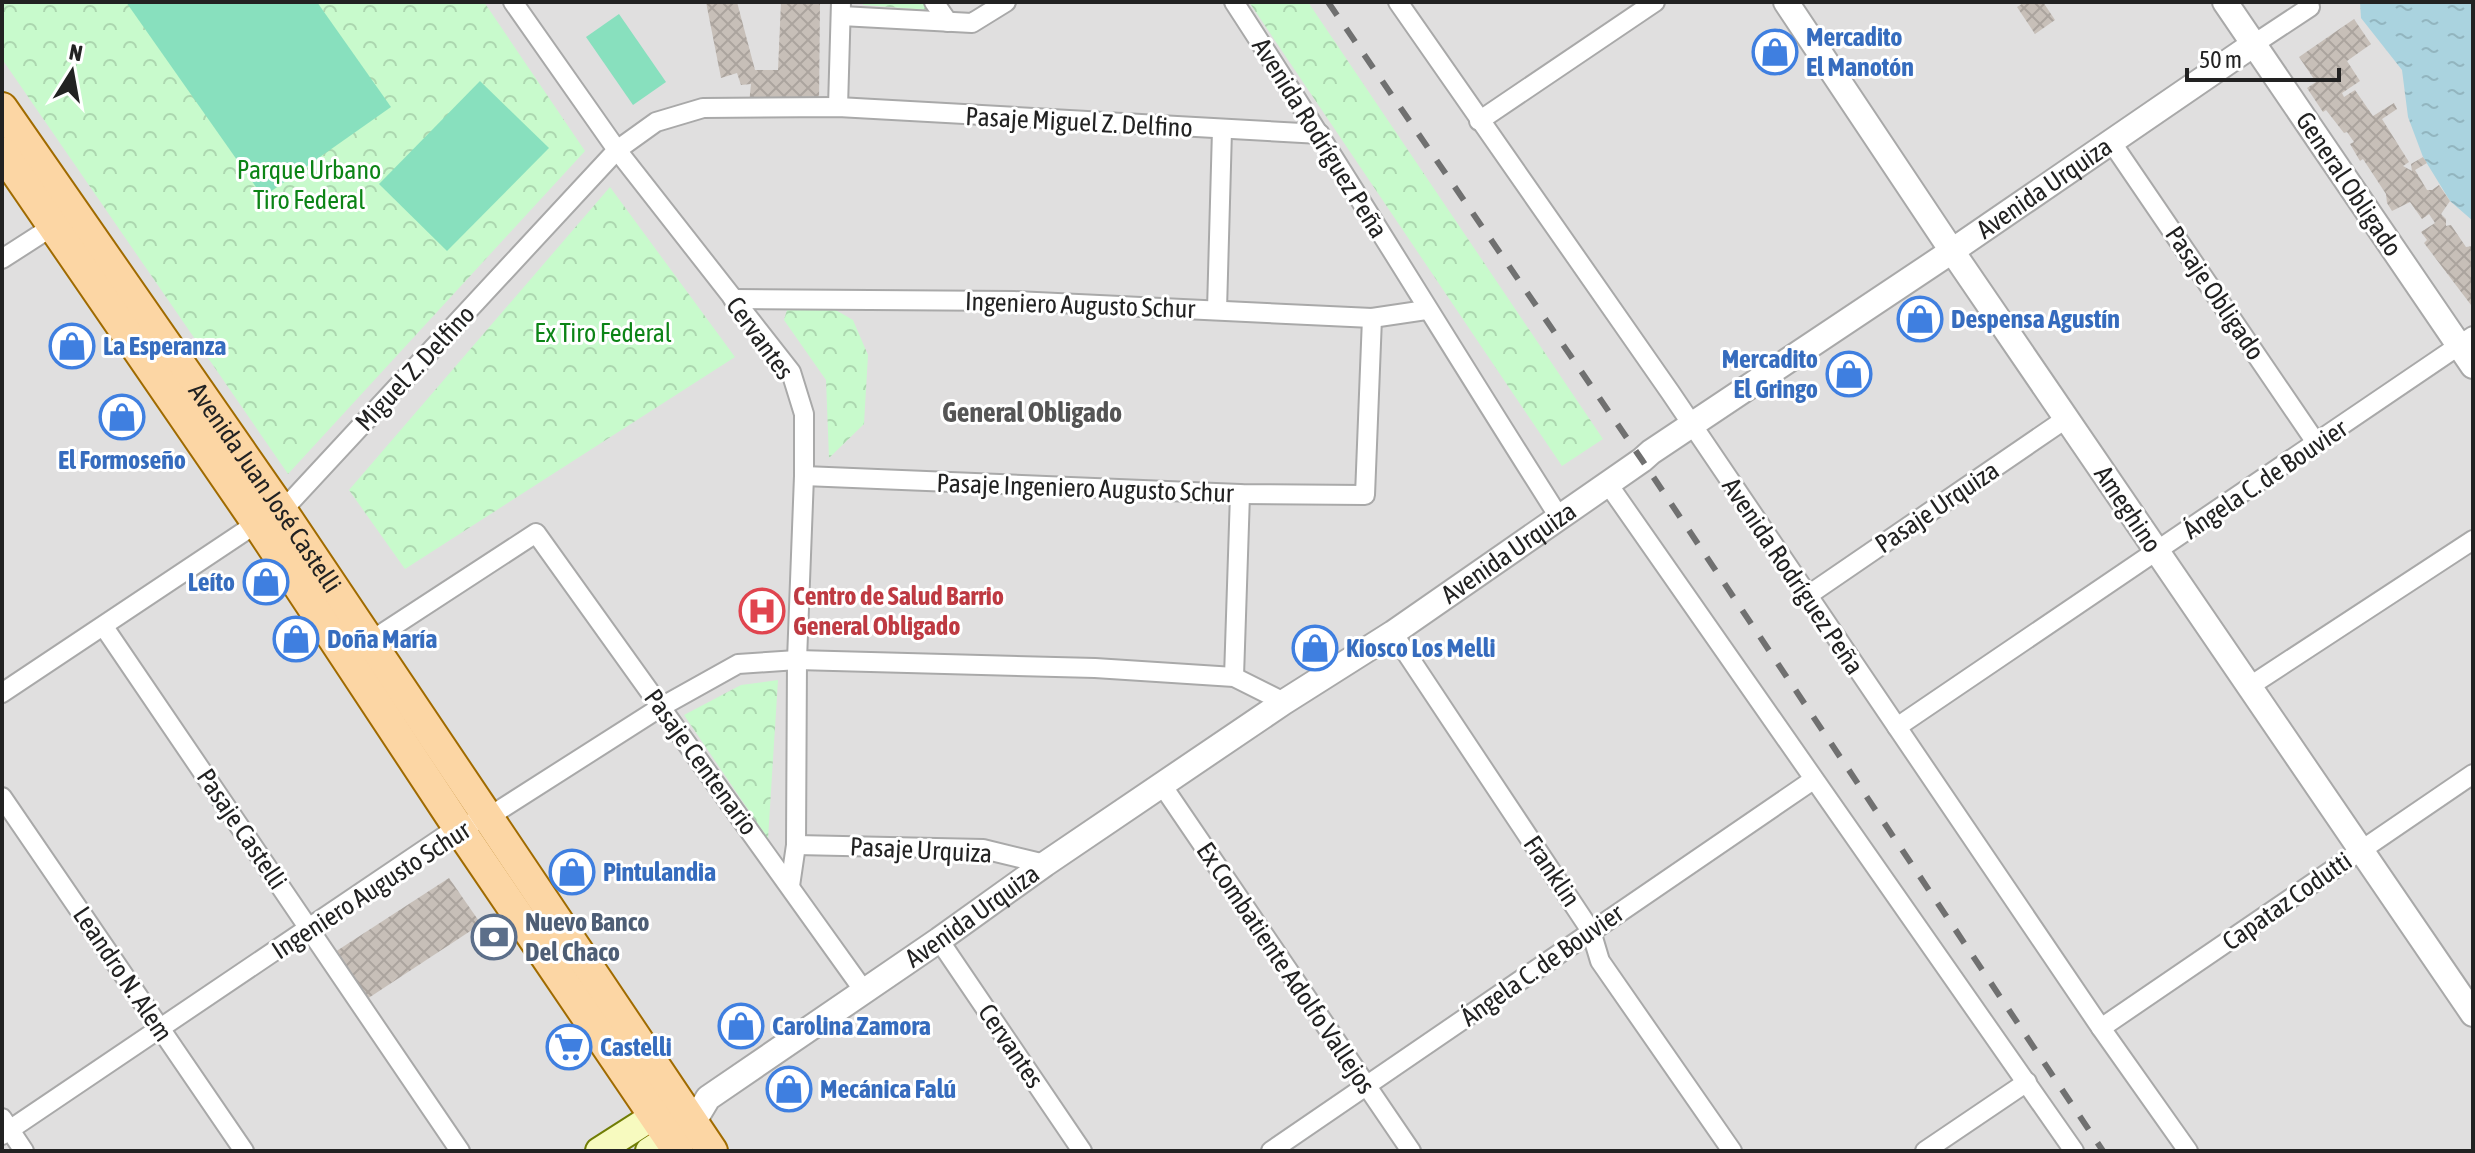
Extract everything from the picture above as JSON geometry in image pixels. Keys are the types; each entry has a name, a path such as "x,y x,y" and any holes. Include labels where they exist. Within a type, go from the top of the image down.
{"main road":[{"name":"Avenida Juan José Castelli","path":"2,108 63,220 270,517 676,1125 712,1151"},
{"name":"Avenida Juan José Castelli","path":"2,152 63,220"},
{"name":"Avenida Juan José Castelli","path":"270,517 369,642 472,823"},
{"name":"Avenida Urquiza","path":"599,1151 676,1125"}],"street":[{"name":"Cervantes","path":"513,2 617,150 791,372 804,414 804,476 797,660 796,845 790,886"},
{"path":"934,2 948,22"},
{"path":"838,107 841,9 972,23 1006,2"},
{"name":"Avenida Rodríguez Peña","path":"1234,2 1559,517"},
{"name":"Avenida Rodríguez Peña","path":"1398,2 1670,392 2101,1028 2188,1151"},
{"path":"1479,121 1655,2"},
{"name":"Ameghino","path":"1786,2 1952,251 2473,1014"},
{"name":"General Obligado","path":"2225,2 2469,349"},
{"name":"Avenida Urquiza","path":"676,1125 1045,864 1284,702 1393,633 1651,452 2310,7"},
{"name":"Miguel Z. Delfino","path":"2,693 270,517 617,150 656,122 703,108 838,107"},
{"name":"Pasaje Miguel Z. Delfino","path":"838,107 1320,134"},
{"path":"1217,310 1222,130"},
{"name":"Pasaje Obligado","path":"2112,143 2317,444"},
{"path":"2,259 63,220"},
{"name":"Ingeniero Augusto Schur","path":"733,299 1014,301 1372,318 1426,310"},
{"name":"Pasaje Ingeniero Augusto Schur","path":"804,476 1240,494 1365,495 1372,318"},
{"name":"Ángela C. de Bouvier","path":"1897,727 2317,444 2469,349"},
{"name":"Pasaje Urquiza","path":"1807,596 2067,418"},
{"path":"1608,484 2074,1151"},
{"path":"1240,494 1234,677 1284,702"},
{"name":"Pasaje Centenario","path":"369,642 536,533 864,991"},
{"path":"2250,686 2473,540"},
{"name":"Pasaje Castelli","path":"104,627 460,1151"},
{"name":"Franklin","path":"1393,633 1591,931 1600,961 1732,1151"},
{"name":"Ingeniero Augusto Schur","path":"5,1127 472,823 661,707 738,664 797,660 1095,668 1234,677"},
{"name":"Capataz Codutti","path":"2101,1028 2473,774"},
{"name":"Ángela C. de Bouvier","path":"1271,1151 1813,780"},
{"name":"Ex Combatiente Adolfo Vallejos","path":"1162,785 1411,1151"},
{"name":"Leandro N. Alem","path":"2,797 244,1151"},
{"name":"Pasaje Urquiza","path":"796,845 983,849 1045,864"},
{"name":"Cervantes","path":"939,940 1082,1151"},
{"path":"1925,1151 2027,1082"},
{"path":"5,1127 24,1151"}],"shaded area":[{"path":"2,2 2473,2 2473,1151 2,1151"}],"green space":[{"name":"Parque Urbano Tiro Federal","path":"2,2 484,2 585,151 288,474 2,59"},
{"path":"126,2 317,2 391,107 263,197"},
{"path":"863,2 924,2 930,10 863,5"},
{"path":"1249,2 1308,2 1603,439 1562,466"},
{"path":"619,14 666,82 633,105 586,37"},
{"path":"480,81 549,148 447,251 379,184"},
{"name":"Ex Tiro Federal","path":"610,187 735,357 405,569 349,490"},
{"path":"834,309 853,320 868,355 864,424 829,458 826,380 784,320 787,310"},
{"path":"778,680 768,839 684,715 741,685"}],"water":[{"path":"2360,2 2473,2 2473,221 2450,201 2423,157 2408,117 2402,70 2361,18"}],"building":[{"path":"706,2 737,2 755,70 778,70 781,2 820,2 819,104 749,104 751,84 741,85 737,73 721,78"},
{"path":"2025,2 2043,2 2055,20 2035,34 2017,7"},
{"path":"2354,19 2371,44 2347,61 2360,81 2342,93 2344,97 2355,90 2373,116 2394,103 2397,109 2382,119 2409,162 2403,166 2412,171 2411,164 2423,157 2427,163 2415,170 2427,190 2439,185 2450,201 2441,214 2446,219 2446,226 2451,225 2466,247 2473,246 2471,305 2424,243 2427,240 2421,232 2435,223 2429,214 2422,219 2410,202 2392,211 2386,194 2350,144 2354,142 2326,110 2323,112 2307,88 2316,82 2299,57"},
{"path":"449,878 481,924 367,999 335,952"}],"railway":[{"path":"1328,2 1642,460 2103,1151"}],"place":[{"name":"Mercadito El Manotón","path":"1775,52"},
{"name":"Despensa Agustín","path":"1920,319"},
{"name":"La Esperanza","path":"72,346"},
{"name":"Mercadito El Gringo","path":"1849,374"},
{"name":"El Formoseño","path":"122,417"},
{"name":"Leíto","path":"266,582"},
{"name":"Centro de Salud Barrio General Obligado","path":"762,611"},
{"name":"Doña María","path":"296,639"},
{"name":"Kiosco Los Melli","path":"1315,648"},
{"name":"Pintulandia","path":"572,872"},
{"name":"Nuevo Banco Del Chaco","path":"494,937"},
{"name":"Carolina Zamora","path":"741,1026"},
{"name":"Castelli","path":"569,1047"},
{"name":"Mecánica Falú","path":"789,1089"}],"district":[{"name":"General Obligado","path":"1032,412"}]}
